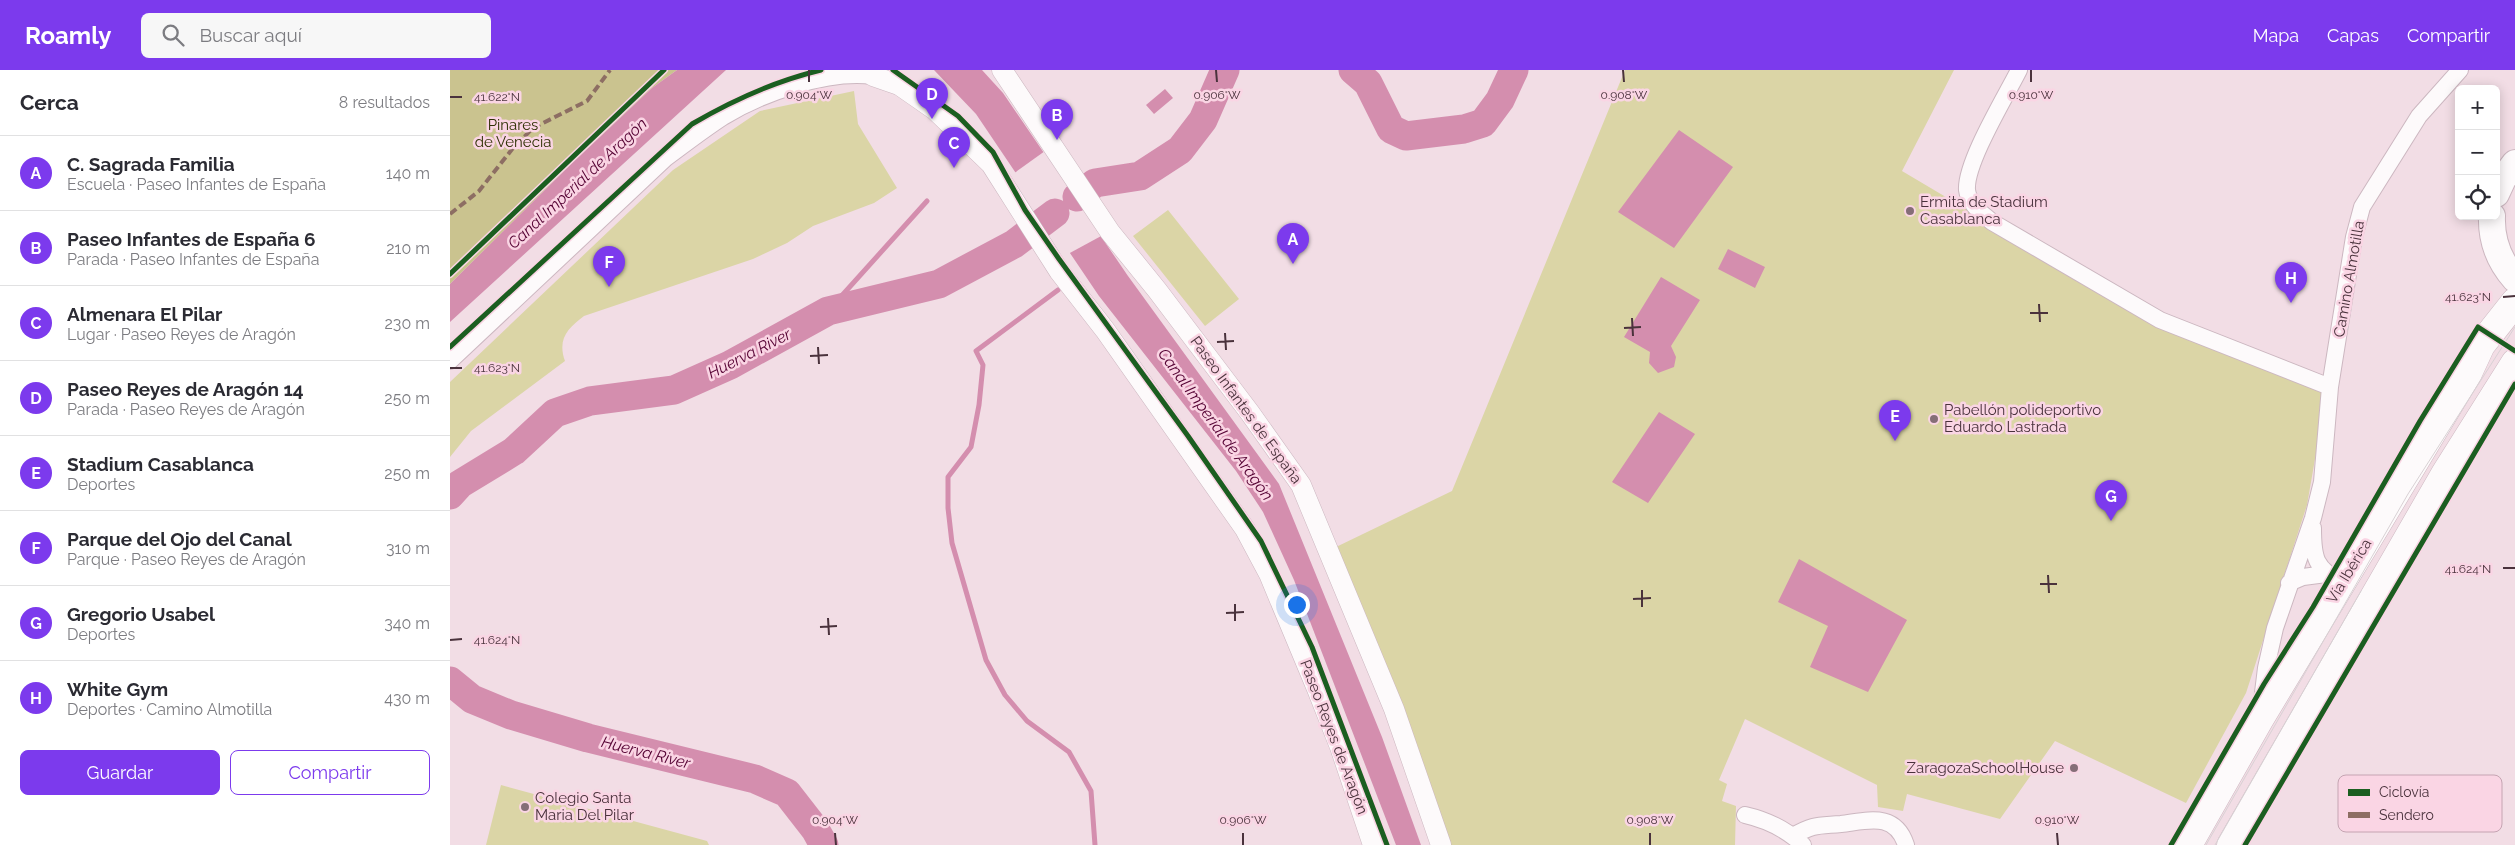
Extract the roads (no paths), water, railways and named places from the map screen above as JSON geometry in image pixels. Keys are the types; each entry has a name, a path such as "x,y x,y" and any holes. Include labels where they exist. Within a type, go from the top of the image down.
{"highway":[{"name":"Vía Ibérica","path":"2188,845 2259,720 2334,579 2468,374 2481,345 2515,302"},
{"path":"2231,845 2445,474 2515,363"}],"main road":[{"path":"2500,185 2515,163"},
{"path":"2492,220 2498,254 2515,278"}],"street":[{"name":"Paseo Infantes de España","path":"1002,70 1110,232 1157,290 1255,419 1302,485 1394,709 1441,845"},
{"path":"2019,70 1971,166 1967,190 1974,207 1992,222 2160,320 2330,387"},
{"name":"Camino Almotilla","path":"2259,720 2266,668 2289,583 2313,518 2326,455 2330,387 2354,237 2362,207 2419,116 2460,70"},
{"name":"Paseo Reyes de Aragón","path":"450,361 666,158 724,116 760,98 830,77 873,73 899,86 941,116 980,151 1002,181 1053,262 1105,330 1245,528 1269,574 1317,689 1340,747 1373,845"},
{"name":"Camino Almotilla","path":"2313,518 2314,553 2320,568 2334,579"},
{"path":"2289,583 2303,576 2334,579"},
{"path":"1745,814 1769,822 1798,840 1812,825 1878,819 1890,823 1898,831 1906,845"}],"water":[{"name":"Canal Imperial de Aragón","path":"677,70 726,70 450,322 450,284 569,166 652,88"},
{"name":"Canal Imperial de Aragón","path":"934,70 982,70 1003,93 1128,276 1279,484 1382,737 1421,845 1396,845 1294,580 1263,512 1236,471 1099,296 976,114"},
{"path":"1165,89 1173,98 1154,114 1146,105"},
{"path":"1679,130 1733,167 1674,248 1618,212"},
{"path":"1728,249 1765,267 1755,288 1718,269"},
{"path":"1661,277 1700,300 1671,346 1676,357 1674,367 1658,373 1649,363 1650,352 1624,337"},
{"path":"1659,412 1695,434 1648,503 1612,482"},
{"path":"1799,559 1907,620 1868,692 1810,667 1828,626 1778,602"}],"waterway":[{"name":"Huerva River","path":"1077,197 1095,183 1140,176 1180,150 1203,120 1225,70"},
{"name":"Huerva River","path":"1353,70 1368,83 1391,129 1406,136 1464,129 1483,123 1500,100 1514,70"},
{"path":"828,311 927,201"},
{"name":"Huerva River","path":"450,495 460,484 514,451 555,413 590,401 674,390 730,365 828,311 939,284 1014,244 1055,213"},
{"path":"1058,290 976,351 983,365 979,405 971,447 948,477 948,508 952,543 986,660 1005,695 1027,721 1069,752 1091,791 1095,845"},
{"name":"Huerva River","path":"450,681 472,699 511,715 588,738 755,779 787,793 815,829 824,845"}],"tram line":[{"path":"2206,845 2408,494 2515,327"},
{"path":"2215,845 2361,591"}],"place":[{"name":"Paseo Reyes de Aragón 14","path":"932,119"},
{"name":"Paseo Infantes de España 6","path":"1057,140"},
{"name":"Almenara El Pilar","path":"954,168"},
{"name":"Ermita de Stadium Casablanca","path":"1910,211"},
{"name":"C. Sagrada Familia","path":"1293,264"},
{"name":"Parque del Ojo del Canal","path":"609,287"},
{"name":"White Gym","path":"2291,303"},
{"name":"Pabellón polideportivo Eduardo Lastrada","path":"1934,419"},
{"name":"Stadium Casablanca","path":"1895,441"},
{"name":"Gregorio Usabel","path":"2111,521"},
{"name":"ZaragozaSchoolHouse","path":"2074,768"},
{"name":"Colegio Santa Maria Del Pilar","path":"525,807"}],"park label":[{"name":"Pinares de Venecia","path":"513,134"}]}
